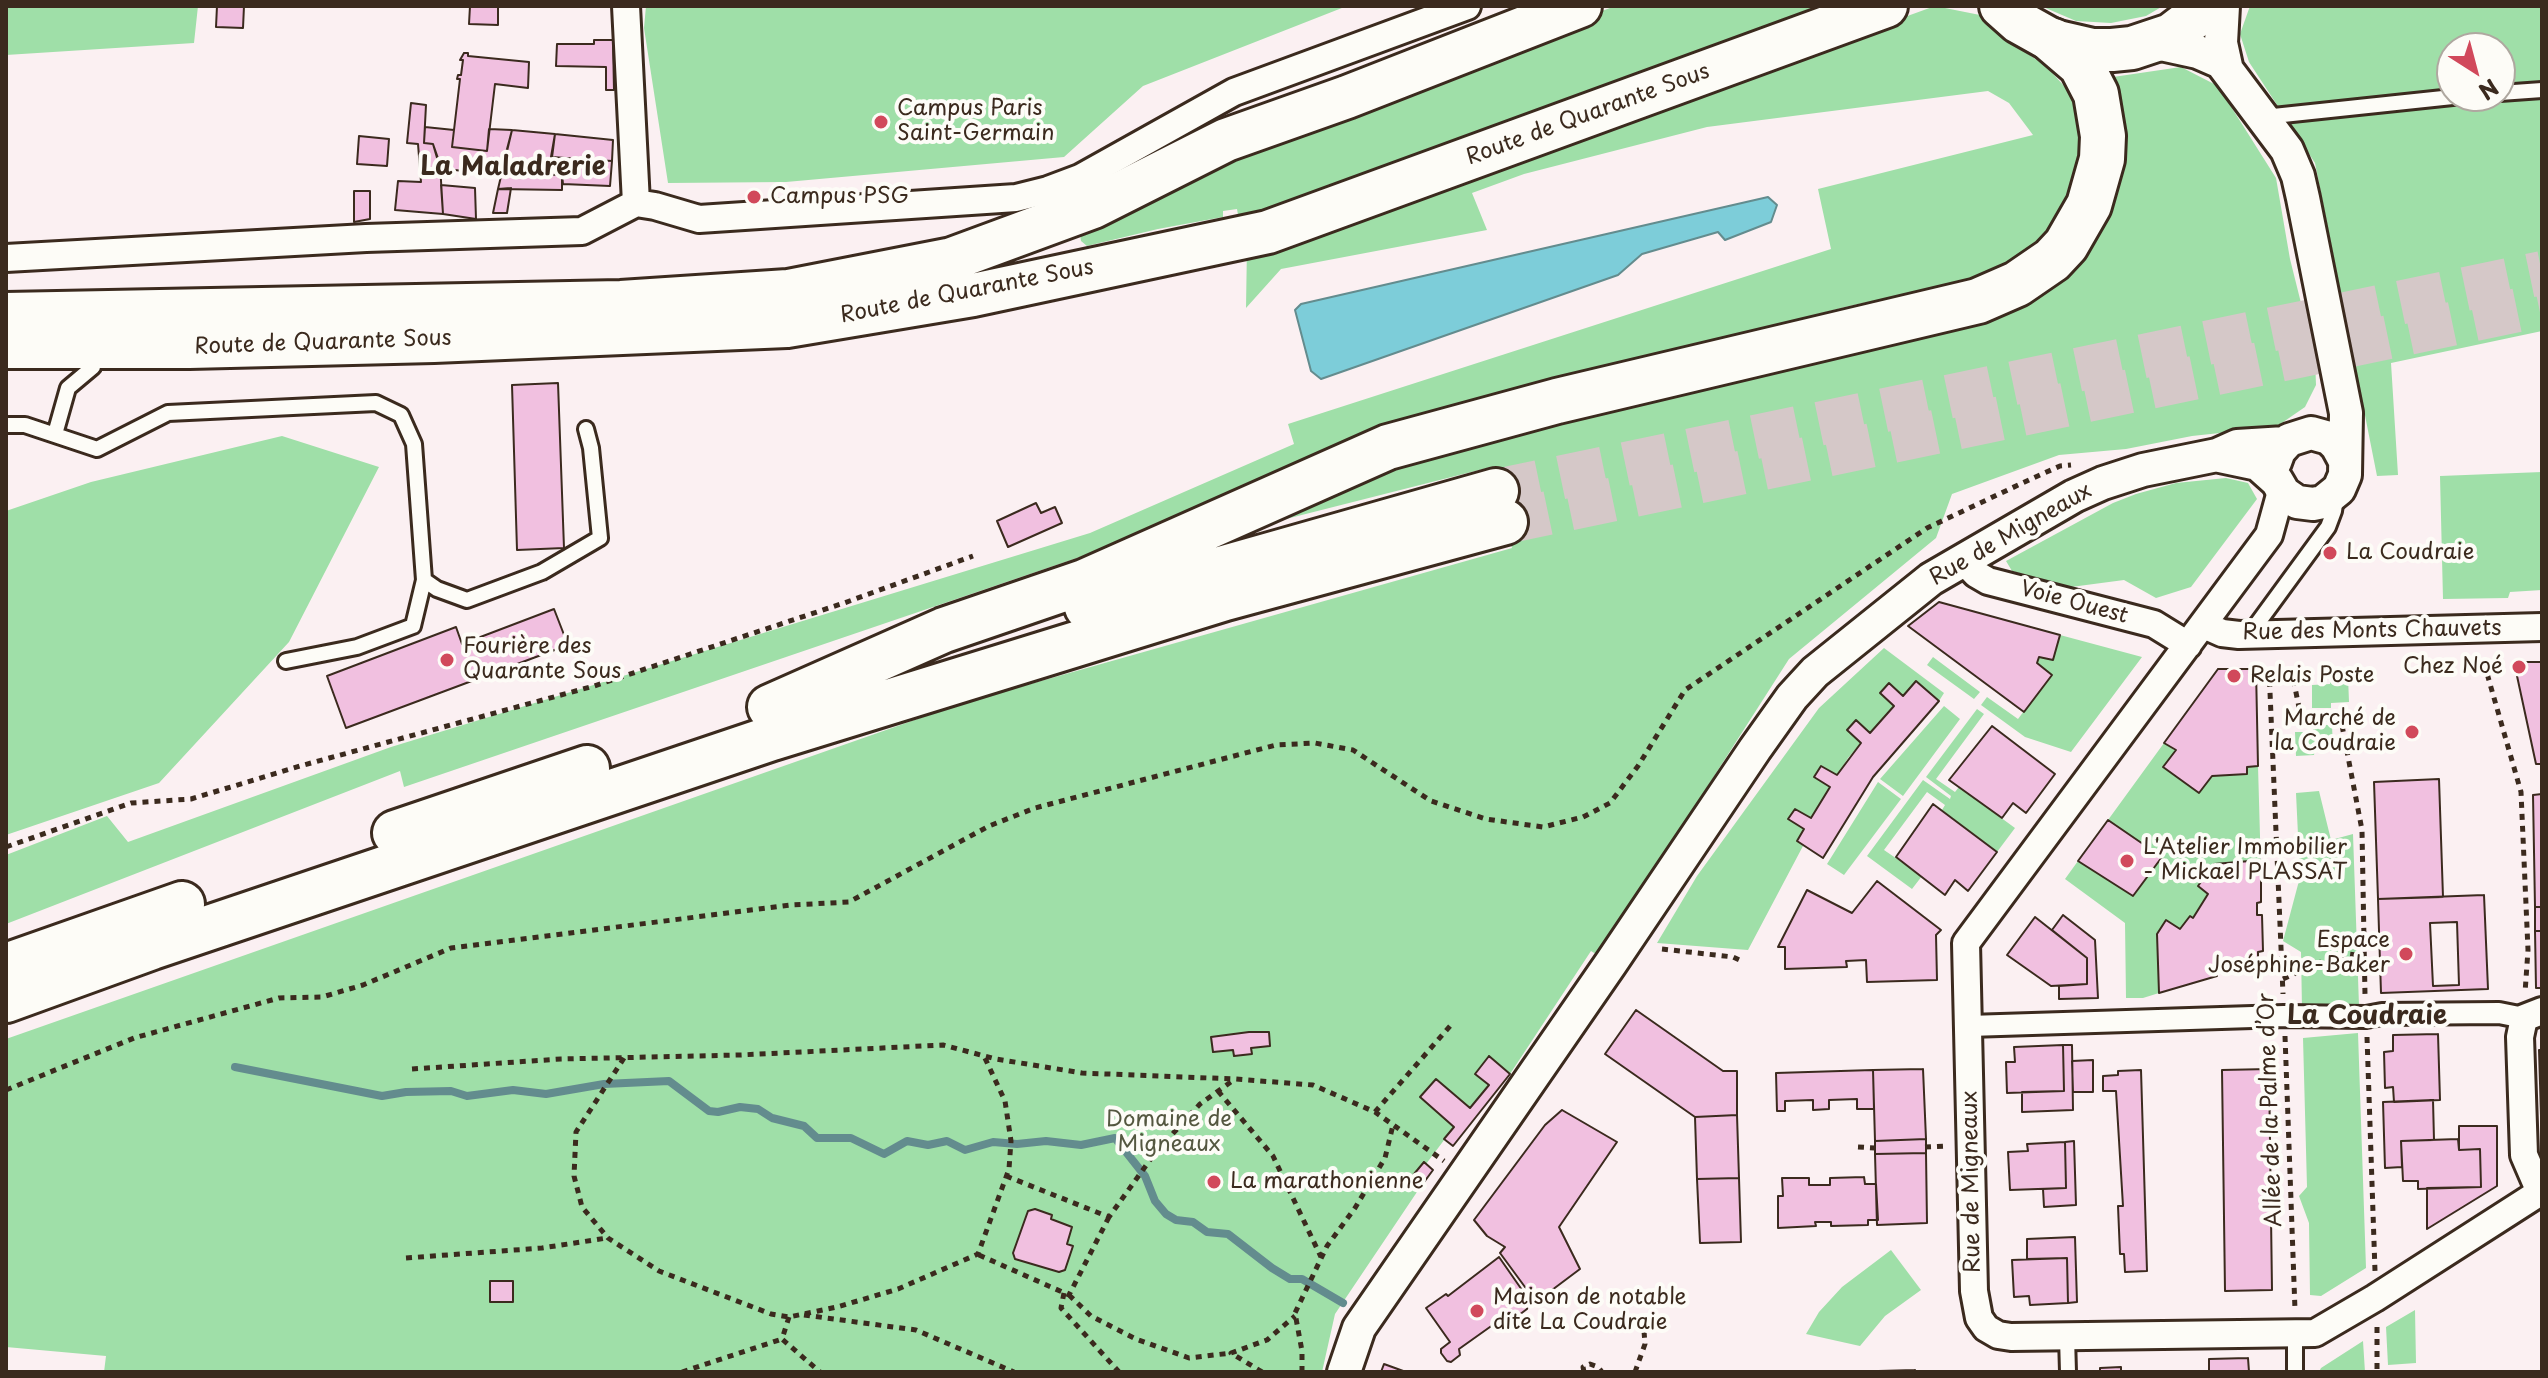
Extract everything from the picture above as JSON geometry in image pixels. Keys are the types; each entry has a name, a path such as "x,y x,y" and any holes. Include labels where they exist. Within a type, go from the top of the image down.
{"highway":[{"path":"770,707 944,630 1098,576 1388,447 1542,404 1978,301 2017,284 2052,260 2073,236 2089,205 2102,159 2103,136 2096,94 2081,65 2053,41"},
{"path":"6,966 977,640 1208,571 1501,506 1225,598 787,733 152,947 6,1000"}],"main road":[{"name":"Route de Quarante Sous","path":"6,314 621,302 788,291 952,259 1093,207 1226,140 1347,97 1580,6"},
{"name":"Route de Quarante Sous","path":"6,347 189,347 434,341 787,326 973,295 1268,232 1886,6"},
{"path":"2001,6 2019,22 2053,41 2092,50 2112,50 2152,42 2188,25 2209,6"},
{"path":"6,288 120,310"},
{"path":"6,374 93,367 189,347"}],"street":[{"path":"626,6 636,203"},
{"path":"6,258 366,238 582,231 636,203 699,219 982,201 1037,193 1080,178 1234,92 1467,6"},
{"path":"2223,6 2221,43 2226,66"},
{"name":"Rue de Migneaux","path":"2152,42 2198,52 2226,66 2287,150 2298,176 2346,413 2345,475 2323,498 2269,535"},
{"name":"Rue de Migneaux","path":"2336,370 2327,402 2275,462 2278,506 2269,535 1966,943 1974,1291 1979,1318 1986,1328 1998,1335 2067,1337 2295,1322 2315,1333 2541,1192"},
{"path":"2297,438 2329,438 2344,459"},
{"name":"Rue de Migneaux","path":"1344,1372 1359,1328 1792,697 1815,672 1931,579 2094,487 2143,470 2217,455 2237,446 2297,438"},
{"name":"Rue de Migneaux","path":"2217,455 2258,464 2292,499 2323,498"},
{"name":"Voie Ouest","path":"1962,559 1976,574 1988,581 2196,635"},
{"name":"Rue des Monts Chauvets","path":"2196,635 2542,627"},
{"path":"1969,1026 2284,1016 2366,1017 2382,1014 2533,1015 2520,1037 2524,1155 2541,1192"}],"lane":[{"path":"2516,92 2542,90"},
{"path":"2264,117 2436,99"},
{"path":"55,434 68,388 93,367"},
{"path":"6,425 25,425 97,449 168,413 376,403 401,415 414,444 424,580 413,626 357,647 286,661"},
{"path":"424,580 437,589 467,600 542,572 600,538 591,448 586,429"},
{"path":"2249,635 2328,527 2334,511 2323,498"},
{"path":"2295,1322 2295,1372"},
{"path":"2067,1337 2068,1372"}],"path":[{"path":"6,1090 134,1038 279,998 322,997 363,985 451,948 791,905 849,902 989,826 1035,808 1276,745 1315,743 1353,750 1431,801 1486,819 1543,827 1583,817 1610,803 1638,766 1685,690 1927,528 2040,475 2087,459 2094,487"},
{"path":"6,847 131,803 191,799 594,686 844,603 973,556"},
{"path":"2484,663 2521,792 2533,1015"},
{"path":"2291,668 2301,717 2341,720 2362,830 2375,1272"},
{"name":"Allée de la Palme d’Or","path":"2269,669 2295,1322"},
{"path":"1662,949 1733,957 1744,962"},
{"path":"2282,979 2348,954 2365,956"},
{"path":"1375,1112 1451,1025"},
{"path":"412,1069 561,1059 943,1045 984,1056 1082,1073 1313,1085 1375,1112 1464,1176"},
{"path":"625,1058 576,1132 574,1176 582,1207 608,1238 659,1271 758,1309 789,1317 898,1289 978,1254 1006,1176 1011,1144 1005,1101 984,1056"},
{"path":"1119,1372 1061,1308 1066,1294 1109,1217 1139,1175 1191,1114 1235,1079"},
{"path":"1218,1091 1273,1156 1321,1257"},
{"path":"978,1254 1066,1294 1091,1316 1136,1339 1189,1358 1231,1353 1267,1340 1296,1316 1321,1257 1385,1158 1393,1125"},
{"path":"1925,1147 1946,1146"},
{"path":"1858,1147 1875,1148"},
{"path":"1006,1176 1109,1217"},
{"path":"406,1258 542,1248 608,1238"},
{"path":"800,1315 916,1330 1014,1372"},
{"path":"1296,1316 1302,1372"},
{"path":"782,1339 789,1317"},
{"path":"2377,1327 2377,1372"},
{"path":"1635,1372 1645,1344 1644,1331"},
{"path":"682,1372 782,1339"},
{"path":"782,1339 820,1372"},
{"path":"1231,1353 1262,1372"},
{"path":"1584,1372 1583,1367 1590,1364 1602,1372"}],"green space":[{"path":"6,6 198,6 194,43 6,55"},
{"name":"Campus Paris Saint-Germain","path":"646,6 1347,6 1143,86 1064,157 786,182 668,183 644,28"},
{"path":"1615,6 1845,6 1283,207 1238,215 1237,209 1223,211 1223,217 1087,246 1081,241 1080,234 1220,159"},
{"path":"1935,6 1980,15 2004,38 2046,66 2074,97 2085,127 2080,174 2059,226 2029,257 1988,276 1845,307 1379,428 1121,543 404,787 400,771 6,924 6,855 107,816 128,842 391,747 1090,533 1294,444 1288,424 1831,249 1818,189 2033,135 2009,103 1988,91 1707,127 1524,174 1472,193 1487,230 1281,269 1246,308 1247,245 1480,171"},
{"path":"2041,6 2163,6 2146,16 2111,23 2076,21"},
{"path":"2250,6 2542,6 2542,331 2391,363 2398,475 2377,476 2315,163 2249,62 2240,34"},
{"name":"Domaine de Migneaux","path":"2181,67 2218,86 2276,178 2290,259 2315,359 2316,385 2305,407 2276,427 2192,436 2126,449 2059,455 1952,494 1936,538 1789,659 1599,956 1591,951 1510,1074 1489,1057 1475,1074 1489,1085 1470,1108 1436,1079 1420,1097 1454,1127 1426,1164 1423,1163 1409,1180 1419,1189 1335,1314 1322,1372 104,1372 106,1356 6,1347 6,1039 963,703 1512,548 1491,467 1215,537 1342,478 1987,311 2121,152 2113,77"},
{"path":"282,436 379,467 289,642 159,783 6,835 6,511 91,482"},
{"path":"2542,472 2542,590 2510,592 2508,598 2443,599 2440,476"},
{"path":"2226,478 2248,483 2257,499 2191,587 2156,598 2124,580 2071,587 2012,571 2006,561 2113,503 2136,494 2176,483"},
{"path":"2060,635 2142,657 2071,752 2025,737 1981,705 1987,697 2018,719 2051,675 2037,663 2039,657 2053,660"},
{"path":"1884,648 1944,693 1939,701 1916,681 1903,696 1889,683 1880,693 1894,706 1870,733 1856,720 1847,729 1861,743 1848,758 1811,818 1789,819 1804,829 1797,841 1803,846 1748,950 1657,943 1697,876 1819,708"},
{"path":"1933,657 1980,692 1974,699 1927,665"},
{"path":"2348,677 2349,702 2331,703 2331,708 2312,708 2312,685 2330,684 2330,678"},
{"path":"1944,706 1960,719 1903,796 1880,779"},
{"path":"1977,709 1984,714 1936,779 1955,792 1959,787 2015,828 1997,852 1942,810 1945,805 1927,792 1884,850 1922,876 1912,889 1867,856 1923,780 1950,799 1951,796 1926,777"},
{"path":"2313,725 2332,725 2333,750 2315,750 2314,755 2296,756 2295,732 2313,732"},
{"path":"2164,743 2212,776 2246,774 2247,767 2258,766 2261,871 2250,871 2250,862 2199,886 2208,894 2193,918 2190,916 2180,929 2166,920 2157,934 2159,993 2143,998 2126,998 2125,923 2065,879 2078,861 2134,896 2161,857 2108,820"},
{"path":"1878,782 1901,799 1844,875 1827,864"},
{"path":"2319,791 2331,840 2353,834 2359,1006 2302,1009 2301,952 2283,941 2300,877 2296,793"},
{"path":"2358,1033 2366,1268 2321,1296 2310,1295 2309,1223 2299,1196 2307,1187 2303,1038"},
{"path":"1891,1250 1921,1290 1885,1316 1860,1346 1806,1334 1819,1312 1842,1287"},
{"path":"2415,1310 2416,1363 2388,1365 2386,1327"},
{"path":"2363,1341 2365,1372 2319,1372 2321,1368"}],"water":[{"path":"1768,197 1777,205 1771,222 1725,240 1718,232 1642,254 1618,275 1321,379 1311,371 1295,310 1301,304"}],"building":[{"path":"217,6 244,6 243,28 216,27"},
{"path":"470,6 498,6 498,25 469,24"},
{"path":"594,40 613,40 614,90 606,90 606,67 556,66 557,44 594,44"},
{"path":"464,53 468,56 529,62 528,88 495,84 487,151 452,147 460,79 457,79 461,75 463,60 460,60"},
{"path":"411,103 426,105 424,143 433,144 440,164 443,214 395,210 398,181 421,182 418,144 407,143"},
{"path":"425,127 454,130 452,147 487,151 489,129 512,130 500,176 440,168 433,144 424,143"},
{"path":"512,130 555,134 551,165 503,168"},
{"path":"555,134 613,140 612,161 551,157"},
{"path":"359,136 389,139 387,166 357,164"},
{"path":"551,157 612,161 610,186 563,184 562,174 552,175"},
{"path":"551,165 552,175 562,174 562,190 498,189 503,168"},
{"path":"441,185 475,188 476,219 443,214"},
{"path":"511,188 507,213 493,213 498,189"},
{"path":"354,191 370,191 370,219 354,222"},
{"path":"558,383 564,548 517,550 512,385"},
{"path":"1036,503 1041,513 1055,507 1062,523 1008,547 997,521"},
{"path":"1939,602 2060,635 2053,660 2039,657 2037,663 2052,675 2024,712 1908,626"},
{"name":"Fourière des Quarante Sous","path":"554,609 568,645 346,728 327,676 456,627 462,644"},
{"path":"2514,662 2542,662 2542,764 2536,764"},
{"path":"2218,669 2256,669 2258,766 2247,767 2247,774 2212,776 2199,793 2163,767 2176,750 2164,743"},
{"path":"1916,681 1939,701 1873,777 1823,858 1797,841 1804,829 1788,819 1795,809 1811,818 1830,787 1814,777 1821,766 1837,775 1861,743 1847,730 1856,720 1870,733 1894,706 1880,693 1889,683 1903,696"},
{"path":"1992,726 2055,774 2026,813 2013,803 2002,818 1949,780"},
{"name":"Espace Joséphine-Baker","path":"2439,779 2443,897 2378,899 2374,782"},
{"path":"2542,794 2542,907 2535,907 2533,795"},
{"path":"1933,804 1997,852 1968,891 1955,880 1945,895 1896,857"},
{"path":"2108,820 2162,857 2133,896 2078,861"},
{"path":"2250,861 2250,871 2261,871 2261,902 2257,903 2257,915 2262,915 2263,951 2258,952 2258,964 2229,972 2228,968 2217,969 2217,976 2159,993 2157,934 2166,920 2180,929 2190,916 2193,918 2208,894 2198,886 2214,864"},
{"path":"1877,881 1941,930 1936,935 1937,980 1867,982 1866,960 1846,961 1847,967 1785,969 1785,947 1778,947 1807,890 1852,913"},
{"name":"Espace Joséphine-Baker","path":"2484,895 2488,989 2381,993 2378,899","holes":["2457,922 2459,985 2433,986 2430,923"]},
{"path":"2535,907 2542,907 2542,931 2535,931"},
{"path":"2063,915 2095,940 2098,998 2059,999 2059,986 2087,984 2087,958 2052,930"},
{"path":"2035,917 2087,958 2087,984 2051,986 2007,955"},
{"path":"2535,931 2542,931 2542,988 2536,988"},
{"path":"1636,1010 1723,1071 1737,1071 1737,1115 1695,1117 1605,1054"},
{"path":"1269,1032 1270,1046 1251,1048 1252,1054 1234,1056 1233,1050 1213,1052 1211,1037"},
{"path":"2438,1034 2440,1100 2394,1102 2393,1087 2385,1088 2384,1052 2393,1051 2393,1035"},
{"path":"2063,1045 2072,1045 2073,1110 2022,1112 2022,1092 2064,1091"},
{"path":"2063,1045 2064,1091 2007,1093 2006,1062 2015,1062 2014,1047"},
{"path":"2539,1050 2542,1050 2542,1116 2541,1116"},
{"path":"1489,1056 1510,1074 1453,1146 1444,1139 1454,1127 1420,1097 1436,1079 1470,1108 1489,1085 1475,1074"},
{"path":"2093,1060 2093,1092 2073,1092 2072,1061"},
{"path":"1923,1069 1926,1139 1875,1141 1873,1070"},
{"path":"2269,1069 2272,1290 2225,1291 2222,1070"},
{"path":"1873,1070 1874,1109 1857,1109 1857,1099 1829,1100 1829,1109 1813,1110 1813,1100 1785,1101 1785,1111 1777,1111 1776,1073"},
{"path":"2141,1070 2147,1271 2125,1272 2124,1254 2120,1254 2118,1206 2123,1206 2116,1091 2103,1091 2103,1076 2118,1075 2118,1071"},
{"path":"2433,1100 2434,1140 2401,1141 2402,1167 2385,1168 2383,1102"},
{"path":"1562,1110 1617,1142 1559,1227 1580,1269 1536,1302 1500,1253 1505,1247 1487,1236 1474,1220 1545,1125"},
{"path":"1737,1115 1739,1178 1697,1179 1695,1117"},
{"path":"2459,1126 2497,1126 2497,1186 2427,1229 2427,1188 2481,1187 2480,1149 2459,1150"},
{"path":"1926,1139 1926,1153 1875,1154 1875,1141"},
{"path":"2458,1139 2459,1150 2480,1149 2481,1187 2418,1189 2418,1181 2403,1181 2401,1141"},
{"path":"2074,1141 2076,1205 2044,1207 2043,1189 2066,1188 2065,1142"},
{"path":"2065,1142 2066,1188 2010,1190 2008,1152 2028,1151 2027,1144"},
{"path":"1926,1153 1927,1223 1877,1225 1875,1154"},
{"path":"1424,1162 1433,1170 1419,1189 1409,1180"},
{"path":"1864,1177 1865,1184 1876,1184 1878,1220 1868,1220 1868,1225 1831,1226 1831,1222 1815,1222 1816,1226 1778,1228 1778,1196 1783,1196 1782,1178 1809,1178 1809,1185 1830,1185 1830,1178"},
{"path":"1739,1178 1741,1242 1700,1243 1697,1179"},
{"path":"1035,1209 1072,1227 1067,1244 1073,1246 1065,1270 1059,1272 1015,1259 1013,1253 1028,1211"},
{"path":"2075,1237 2077,1302 2068,1303 2067,1258 2027,1259 2027,1239"},
{"name":"Maison de notable dite La Coudraie","path":"1499,1257 1529,1300 1527,1309 1519,1315 1511,1312 1459,1349 1460,1355 1451,1362 1447,1361 1441,1349 1450,1342 1426,1308 1446,1294 1448,1296"},
{"path":"2067,1258 2068,1303 2030,1305 2029,1296 2014,1297 2012,1260"},
{"path":"490,1281 513,1281 513,1302 490,1302"},
{"path":"2248,1358 2249,1372 2209,1372 2209,1359"},
{"path":"1384,1364 1406,1372 1381,1372"},
{"path":"2121,1367 2121,1372 2100,1372 2100,1368"},
{"path":"1915,1370 1916,1372 1842,1372"}],"waterway":[{"path":"235,1067 382,1096 451,1091 467,1096 513,1090 546,1094 604,1084 669,1081 709,1111 740,1107 758,1109 772,1118 804,1126 817,1138 851,1138 884,1154 907,1141 928,1145 947,1141 965,1150 993,1142 1017,1144 1046,1141 1081,1145 1115,1138 1145,1176 1155,1201 1166,1214 1176,1220 1193,1222 1207,1232 1228,1234 1290,1279 1302,1279 1343,1303"}],"tunnel":[{"path":"1496,491 2542,273"},
{"path":"1505,522 2542,305"}],"place":[{"name":"Campus Paris Saint-Germain","path":"881,122"},
{"name":"Campus PSG","path":"754,197"},
{"name":"La Coudraie","path":"2330,553"},
{"name":"Fourière des Quarante Sous","path":"447,660"},
{"name":"Chez Noé","path":"2519,667"},
{"name":"Relais Poste","path":"2234,676"},
{"name":"Marché de la Coudraie","path":"2412,732"},
{"name":"L'Atelier Immobilier - Mickael PLASSAT","path":"2127,861"},
{"name":"Espace Joséphine-Baker","path":"2406,954"},
{"name":"La marathonienne","path":"1214,1182"},
{"name":"Maison de notable dite La Coudraie","path":"1477,1311"}],"district":[{"name":"La Maladrerie","path":"513,168"},
{"name":"La Coudraie","path":"2367,1017"}]}
